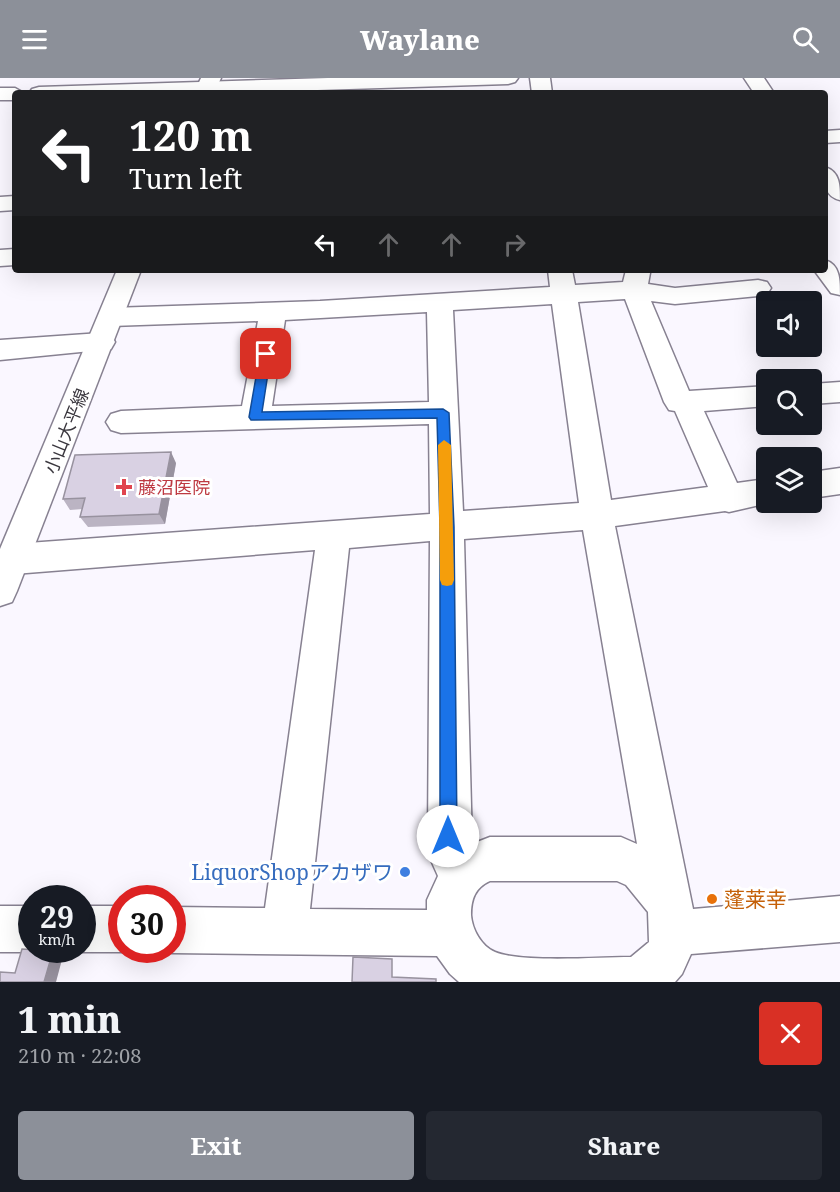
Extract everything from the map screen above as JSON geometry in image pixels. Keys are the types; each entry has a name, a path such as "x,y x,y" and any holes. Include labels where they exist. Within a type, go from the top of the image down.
{"street":[{"path":"111,90 508,78"},
{"path":"828,178 840,193"},
{"path":"828,272 840,287"},
{"name":"小山大平線","path":"4,581 128,273"},
{"path":"0,350 106,330 273,311 440,302 561,282 636,280 675,296 758,288"},
{"path":"636,280 679,402 756,397"},
{"path":"561,282 597,515 672,917 666,958 648,975 635,981 516,980 483,972 466,958 449,933 449,900 460,877 472,866 490,859 621,859 640,870 672,917"},
{"path":"440,302 447,527 448,836 452,858 460,877"},
{"path":"255,417 273,311"},
{"path":"822,393 840,392"},
{"path":"686,402 729,499"},
{"path":"121,422 443,413"},
{"path":"822,484 840,482"},
{"path":"4,581 334,535 597,515 756,494"},
{"path":"285,931 334,535"},
{"path":"621,859 639,845 654,823"},
{"path":"672,917 840,919"},
{"path":"0,929 18,929"},
{"path":"186,930 449,933"}],"building":[{"name":"藤沼医院","path":"171,452 159,514 80,517 85,498 63,499 75,455"},
{"path":"353,957 392,959 392,977 436,979 436,982 352,982"},
{"path":"18,963 50,963 44,982 0,982 0,972 15,973"}],"slow traffic":[{"path":"444,445 447,580"}],"place":[{"name":"藤沼医院","path":"124,487"},
{"name":"LiquorShopアカザワ","path":"405,872"},
{"name":"蓬莱幸","path":"712,899"}],"route":[{"path":"266,354 255,417 443,413 447,527 448,836"}]}
